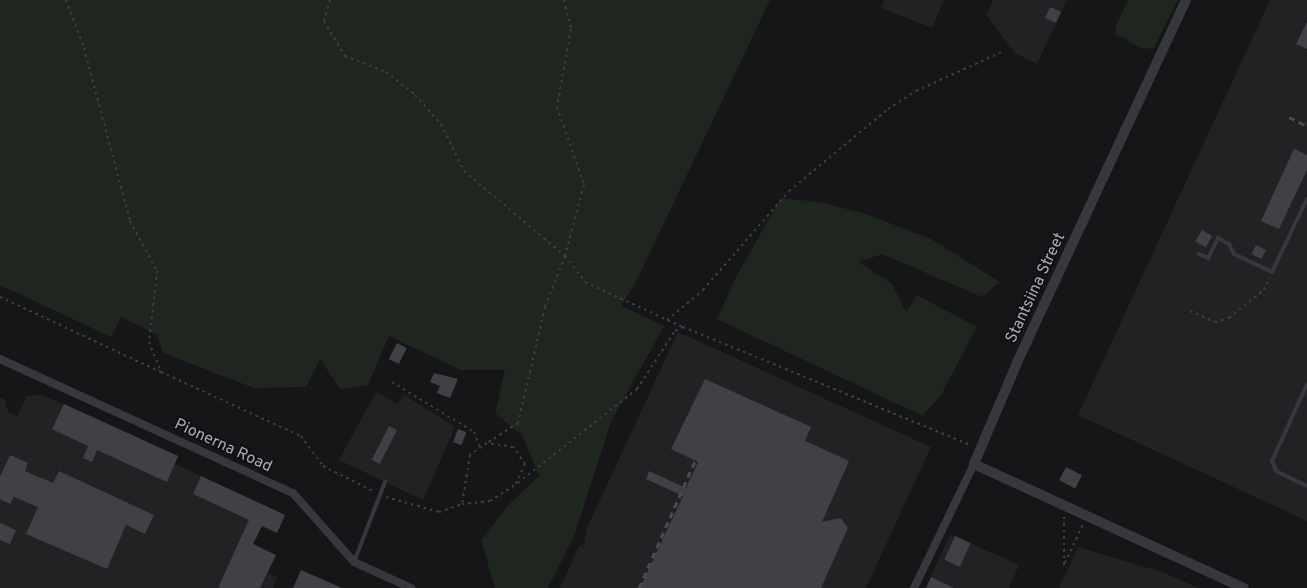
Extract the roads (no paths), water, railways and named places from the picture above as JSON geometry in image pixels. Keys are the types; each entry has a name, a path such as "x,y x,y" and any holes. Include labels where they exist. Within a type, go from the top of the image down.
{"street":[{"name":"Stantsiina Street","path":"914,588 981,449 1017,363 1186,0"},
{"name":"Pionerna Road","path":"0,359 293,493 354,562 411,588"},
{"path":"974,464 1244,588"}],"lane":[{"path":"1199,254 1208,258 1218,238 1229,244 1234,254 1272,272 1307,199"},
{"path":"1307,384 1272,461 1276,471 1307,486"},
{"path":"354,562 385,482"}],"railway":[{"path":"1289,117 1307,126"},
{"path":"639,588 695,461"}]}
